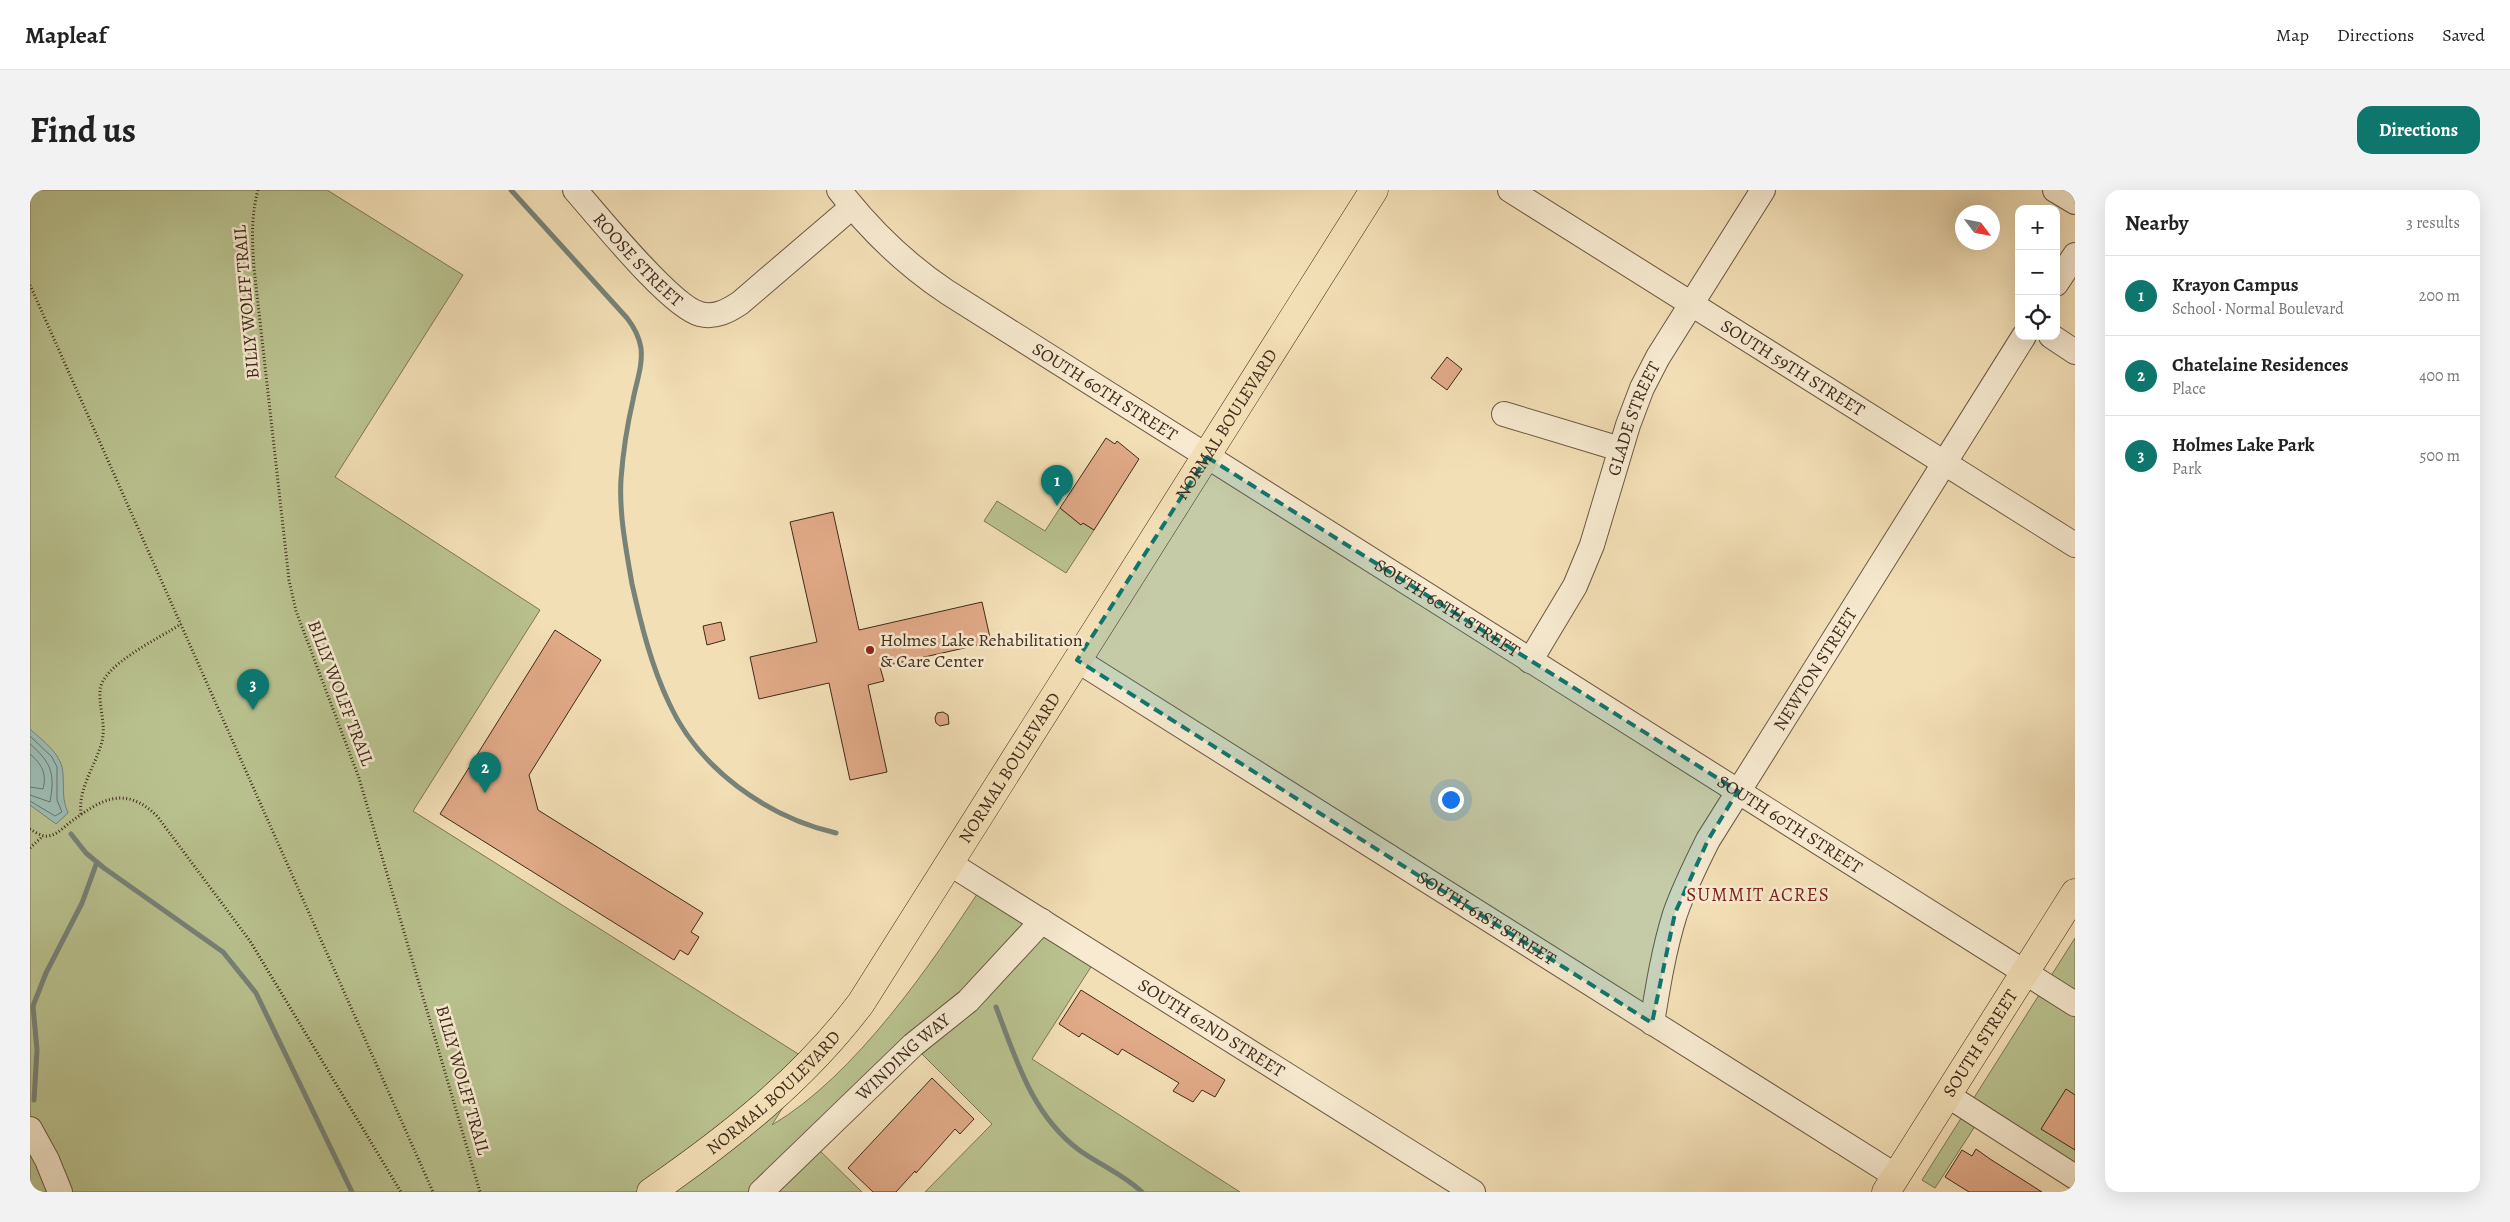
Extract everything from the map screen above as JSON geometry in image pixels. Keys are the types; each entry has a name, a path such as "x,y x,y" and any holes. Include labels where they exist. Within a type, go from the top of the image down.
{"main road":[{"name":"NORMAL BOULEVARD","path":"651,1192 745,1121 789,1084 834,1038 874,984 1374,190"},
{"name":"SOUTH STREET","path":"1891,1184 2075,893"}],"street":[{"name":"ROOSE STREET","path":"575,190 663,288 693,312 710,316 728,311 740,303 846,198"},
{"name":"SOUTH 59TH STREET","path":"1510,190 2075,545"},
{"name":"GLADE STREET","path":"1530,661 1575,586 1592,545 1620,449 1642,388 1691,304 1763,190"},
{"path":"2055,190 2075,202"},
{"name":"SOUTH 60TH STREET","path":"846,198 892,249 930,281 2075,1004"},
{"path":"2060,278 2075,254"},
{"name":"NEWTON STREET","path":"1652,1023 1665,952 1675,913 1690,876 1708,840 2021,340"},
{"path":"2056,340 2075,352"},
{"path":"1504,414 1620,449"},
{"name":"SOUTH 61ST STREET","path":"1077,660 1652,1023 1891,1184"},
{"name":"SOUTH 62ND STREET","path":"950,863 1473,1192"},
{"name":"WINDING WAY","path":"761,1192 913,1045 968,1001 1042,921"},
{"path":"1947,1095 2075,1177"},
{"path":"30,1129 48,1160 60,1192"}],"path":[{"name":"BILLY WOLFF TRAIL","path":"258,190 252,224 254,268 289,580 294,603 359,778 480,1192"},
{"path":"30,285 433,1192"},
{"path":"81,814 80,806 86,782 102,741 104,718 100,697 101,685 117,665 180,624"},
{"path":"30,848 43,836 56,834 81,814 104,801 123,797 141,802 157,816 250,941 276,980 401,1192"},
{"path":"30,829 43,836"}],"highlighted area":[{"path":"1207,457 1738,791 1708,840 1675,913 1652,1023 1077,660"}],"green space":[{"path":"30,190 327,190 463,275 335,477 540,610 413,811 811,1062 772,1125 803,1104 862,1049 915,983 983,885 1098,956 1032,1059 1240,1192 925,1192 992,1124 913,1045 812,1143 862,1192 30,1192"},
{"path":"997,501 1045,531 1060,508 1081,525 1083,523 1094,530 1066,573 984,521"},
{"path":"2075,938 2075,1177 1981,1117 1935,1188 1922,1180"}],"water":[{"path":"30,729 52,749 62,768 64,799 68,813 56,824 30,805"}],"building":[{"path":"1447,357 1462,369 1447,390 1431,378"},
{"path":"1106,438 1115,444 1117,441 1139,459 1094,530 1083,523 1081,525 1060,508"},
{"name":"Holmes Lake Rehabilitation & Care Center","path":"833,512 859,630 982,602 991,642 880,667 884,681 868,685 887,772 850,780 829,683 759,699 750,657 817,642 790,522"},
{"path":"721,622 725,640 707,645 703,626"},
{"path":"555,630 601,660 529,775 538,810 703,913 691,932 699,937 688,955 680,950 674,960 440,814"},
{"path":"943,712 948,715 949,724 940,726 936,723 935,718 937,713"},
{"path":"1081,990 1225,1080 1215,1097 1202,1090 1193,1102 1173,1091 1179,1083 1122,1049 1118,1055 1082,1033 1079,1037 1059,1024"},
{"path":"932,1078 974,1119 960,1134 955,1129 916,1173 915,1171 896,1192 873,1192 848,1168"},
{"path":"2066,1089 2075,1095 2075,1150 2041,1129"},
{"path":"1976,1149 2042,1192 1969,1192 1945,1177 1962,1150 1972,1156"}],"waterway":[{"path":"511,190 627,318 639,340 641,361 627,429 622,469 622,518 625,545 639,614 652,659 669,703 682,727 698,749 738,787 785,815 810,826 836,833"},
{"path":"71,834 86,853 104,868 223,952 256,993 352,1192"},
{"path":"34,1100 37,1050 33,1006 46,973 82,903 97,862"},
{"path":"996,1007 1027,1085 1049,1120 1079,1150 1127,1180 1142,1192"}],"place":[{"name":"Krayon Campus","path":"1057,506"},
{"name":"Holmes Lake Rehabilitation & Care Center","path":"870,650"},
{"name":"Holmes Lake Park","path":"253,710"},
{"name":"Chatelaine Residences","path":"485,793"}],"district":[{"name":"SUMMIT ACRES","path":"1758,894"}]}
